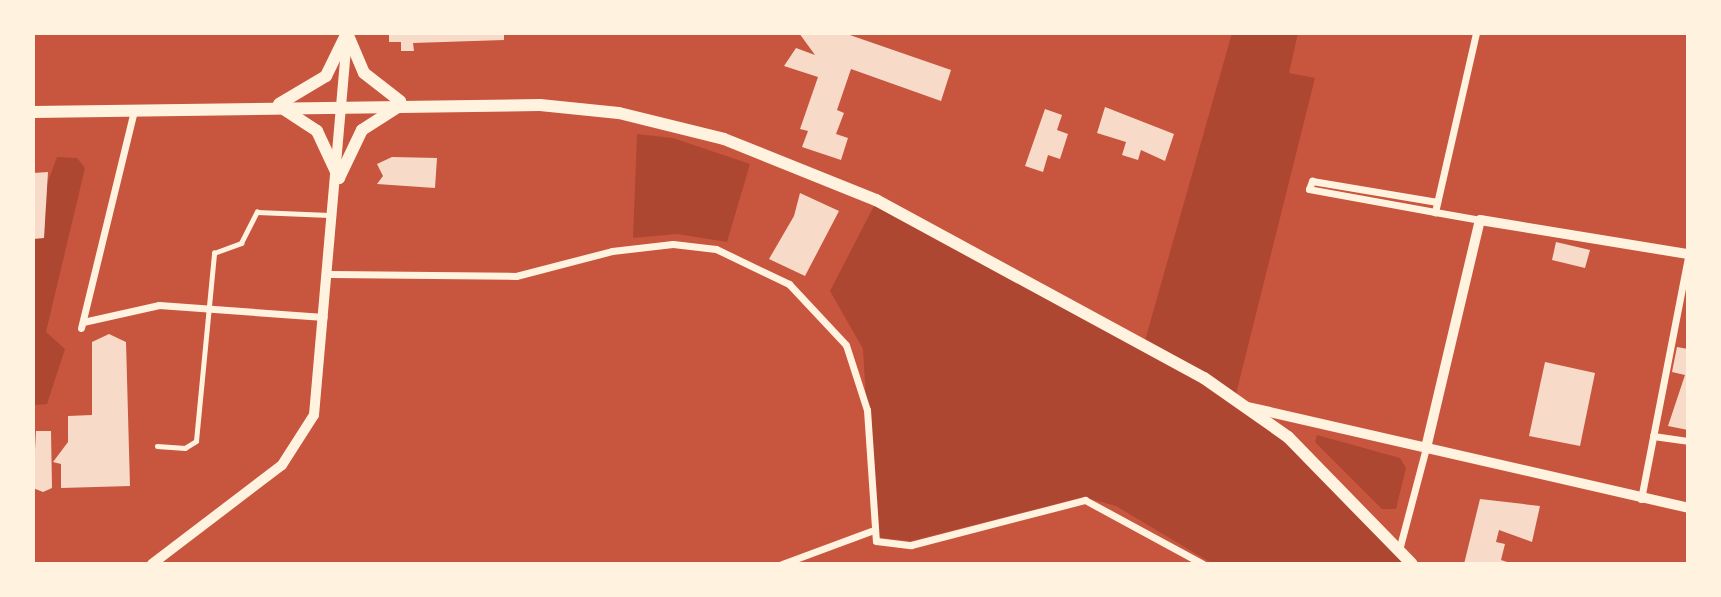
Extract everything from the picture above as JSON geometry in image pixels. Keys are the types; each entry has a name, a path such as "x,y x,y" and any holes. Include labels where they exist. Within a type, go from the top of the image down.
{"main road":[{"path":"347,33 364,73 404,103"},
{"path":"275,106 326,76 347,33"},
{"path":"339,178 362,130 404,103"},
{"path":"33,112 404,103 607,111 777,156 981,256 1235,398 1310,456 1412,564"},
{"path":"275,106 303,117 317,131 339,178"},
{"path":"1248,407 1641,500 1688,508"}],"street":[{"path":"152,564 295,451 314,415 331,274 347,33"},
{"path":"1435,212 1476,33"},
{"path":"135,110 82,325 149,305 324,317"},
{"path":"1437,202 1312,181 1309,189 1688,256 1641,500"},
{"path":"1399,550 1480,220"},
{"path":"331,274 516,276 577,258 673,244 716,250 764,269 789,284 846,345 867,410 871,531 876,541 911,545 1085,500 1203,564"},
{"path":"1653,436 1688,441"},
{"path":"782,564 871,531"}],"lane":[{"path":"157,446 185,448 196,441 214,253 241,243 257,212 336,215"}],"shaded area":[{"path":"1232,33 1298,33 1289,73 1315,78 1235,398 1287,437 1412,564 1213,564 1116,506 1083,497 911,541 874,537 863,349 830,291 877,200 1144,344"},
{"path":"637,134 673,138 750,164 727,242 677,234 633,238"},
{"path":"57,157 77,158 85,168 46,332 65,349 47,404 33,405 33,239 44,238 43,195"},
{"path":"1317,435 1400,458 1406,468 1396,509 1382,509 1315,442"}],"building":[{"path":"389,33 504,33 504,40 413,43 414,51 401,51 401,42 389,42"},
{"path":"799,33 844,33 951,70 941,101 851,69 837,110 844,113 836,134 848,138 841,160 802,147 808,131 800,129 818,77 784,66 796,48 815,55"},
{"path":"1105,107 1174,134 1165,161 1141,150 1138,160 1122,155 1126,142 1097,133"},
{"path":"1045,109 1062,115 1057,130 1068,134 1060,159 1048,155 1043,172 1025,166"},
{"path":"392,157 437,158 435,188 377,184 383,176 377,164"},
{"path":"48,172 44,238 33,239 33,173"},
{"path":"800,193 839,211 805,276 769,259 794,216"},
{"path":"1556,242 1590,250 1585,268 1552,260"},
{"path":"109,334 126,342 130,486 61,488 61,464 53,462 68,442 68,416 92,415 92,342"},
{"path":"1677,347 1688,349 1688,430 1668,426 1685,375 1672,372"},
{"path":"1545,362 1595,373 1580,446 1529,436"},
{"path":"36,431 51,431 52,488 43,492 33,488"},
{"path":"1480,499 1540,506 1532,542 1499,530 1496,542 1505,544 1501,560 1513,564 1464,564"}]}
